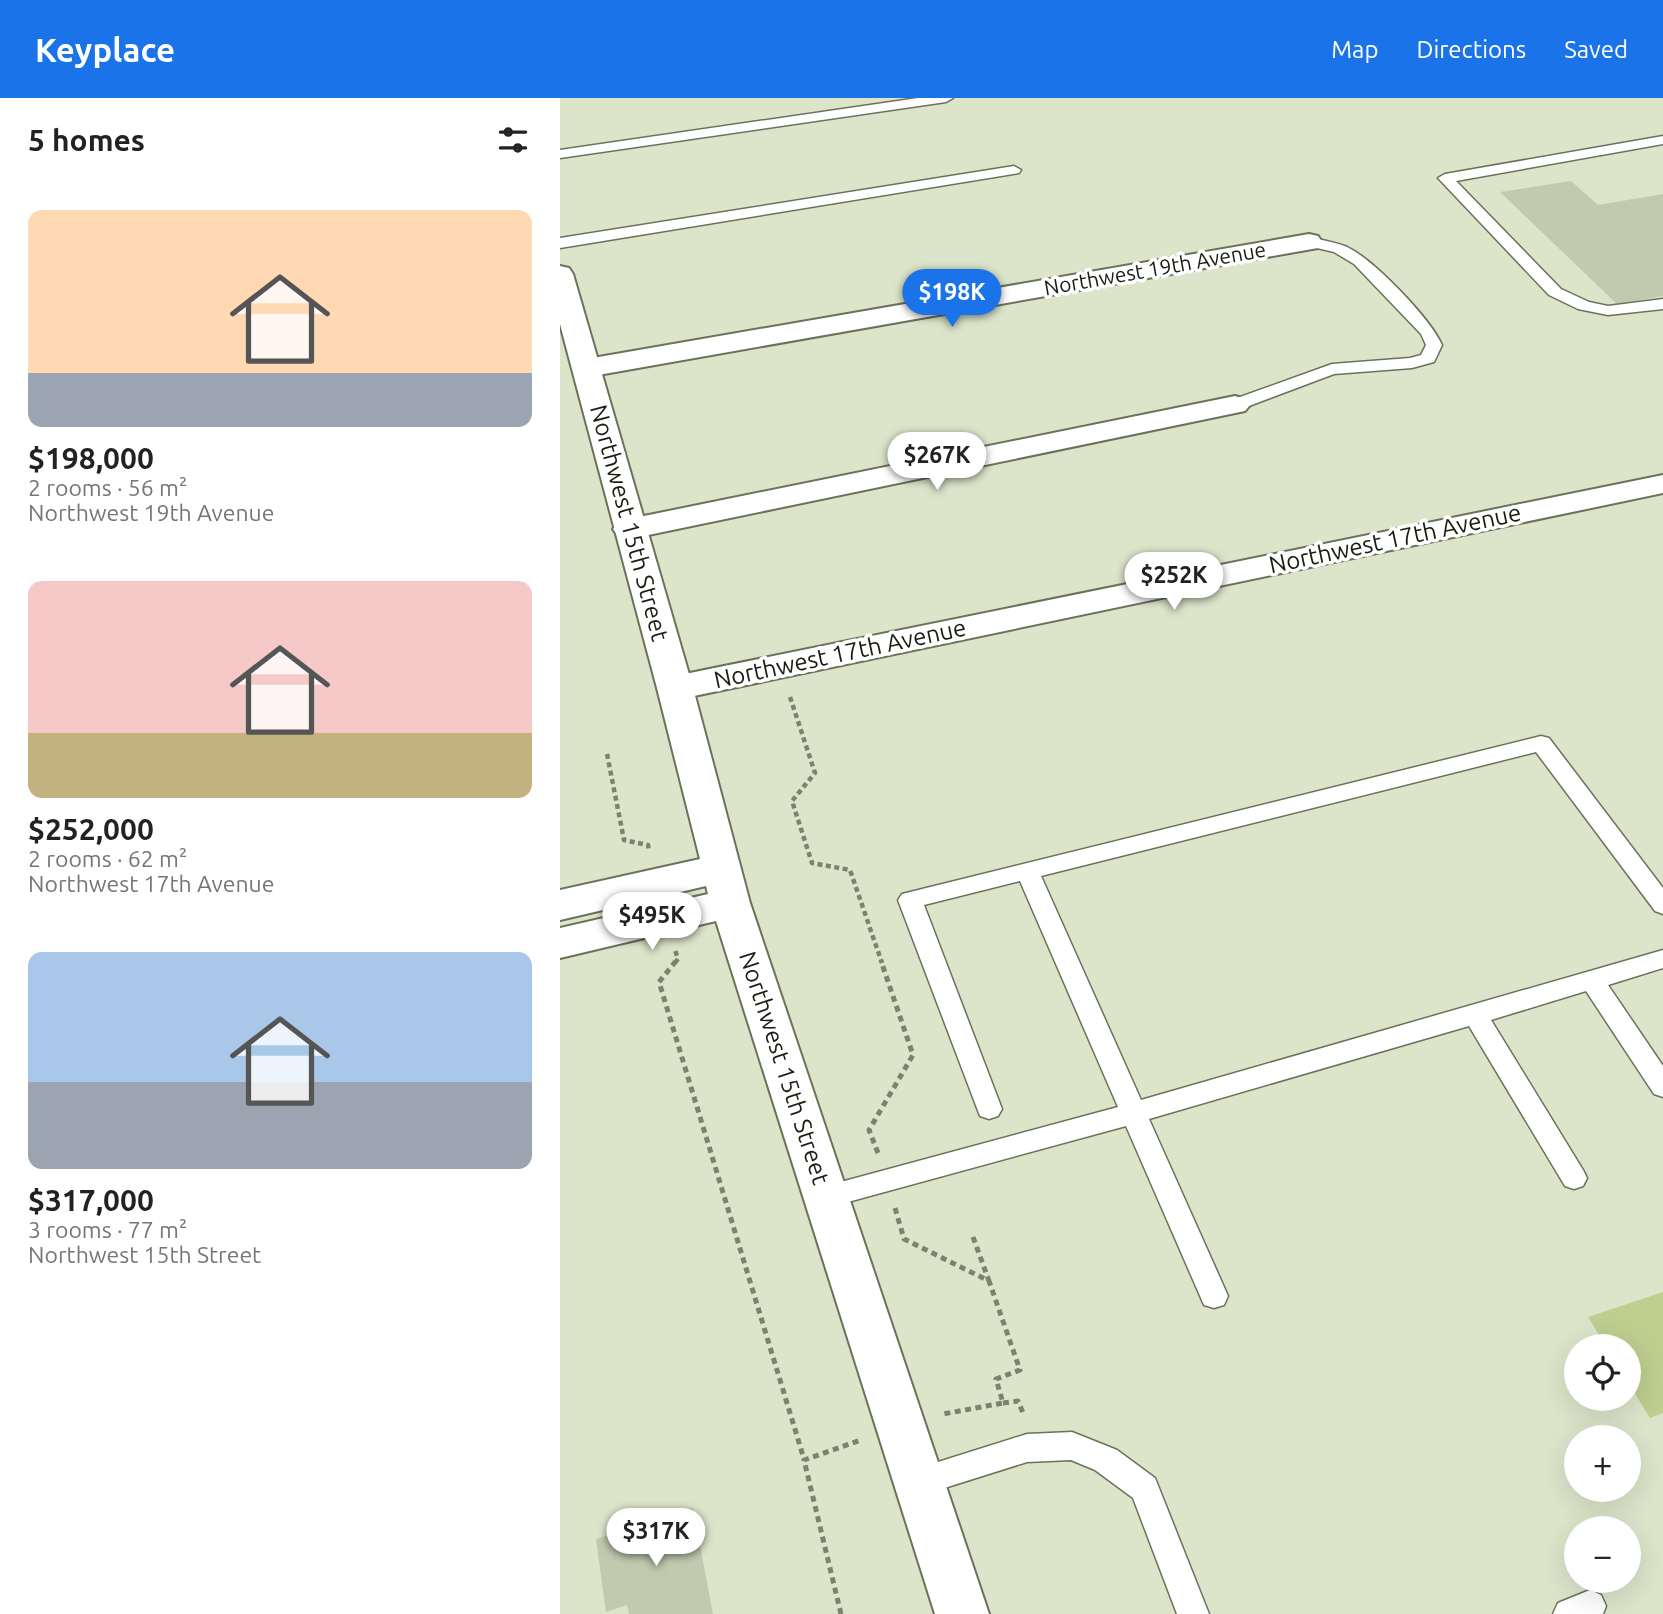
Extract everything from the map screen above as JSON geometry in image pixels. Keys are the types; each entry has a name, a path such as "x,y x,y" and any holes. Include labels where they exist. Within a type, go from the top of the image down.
{"street":[{"name":"Northwest 19th Avenue","path":"587,368 1310,242"},
{"name":"Northwest 15th Street","path":"560,274 675,688 725,886 962,1614"},
{"path":"629,529 1235,405"},
{"name":"Northwest 17th Avenue","path":"675,688 1663,484"},
{"path":"560,905 725,886"},
{"path":"560,943 725,886"}],"lane":[{"path":"560,154 946,98"},
{"path":"1663,140 1445,177 1555,292 1596,311 1622,311 1663,304"},
{"path":"560,243 1014,170"},
{"path":"1235,405 1332,369 1412,363 1428,358 1434,345 1428,332 1360,261 1339,249 1310,242"},
{"path":"989,1110 910,900 1541,743 1663,905"},
{"path":"1027,871 1214,1296"},
{"path":"826,1197 1009,1149 1132,1111 1475,1016 1663,959"},
{"path":"1592,980 1663,1087"},
{"path":"1475,1016 1574,1178"},
{"path":"919,1482 1027,1448 1072,1447 1106,1460 1144,1488 1193,1614"}],"path":[{"path":"607,754 624,840 648,845 652,862"},
{"path":"673,943 678,959 659,982 804,1460"},
{"path":"973,1237 989,1282"}],"green space":[{"path":"1663,1292 1663,1413 1650,1418 1641,1403 1641,1334 1599,1334 1588,1317"}],"building":[{"path":"1571,181 1598,205 1663,194 1663,296 1617,304 1500,192"},
{"path":"693,1508 713,1614 629,1614 627,1605 606,1612 596,1539"}]}
